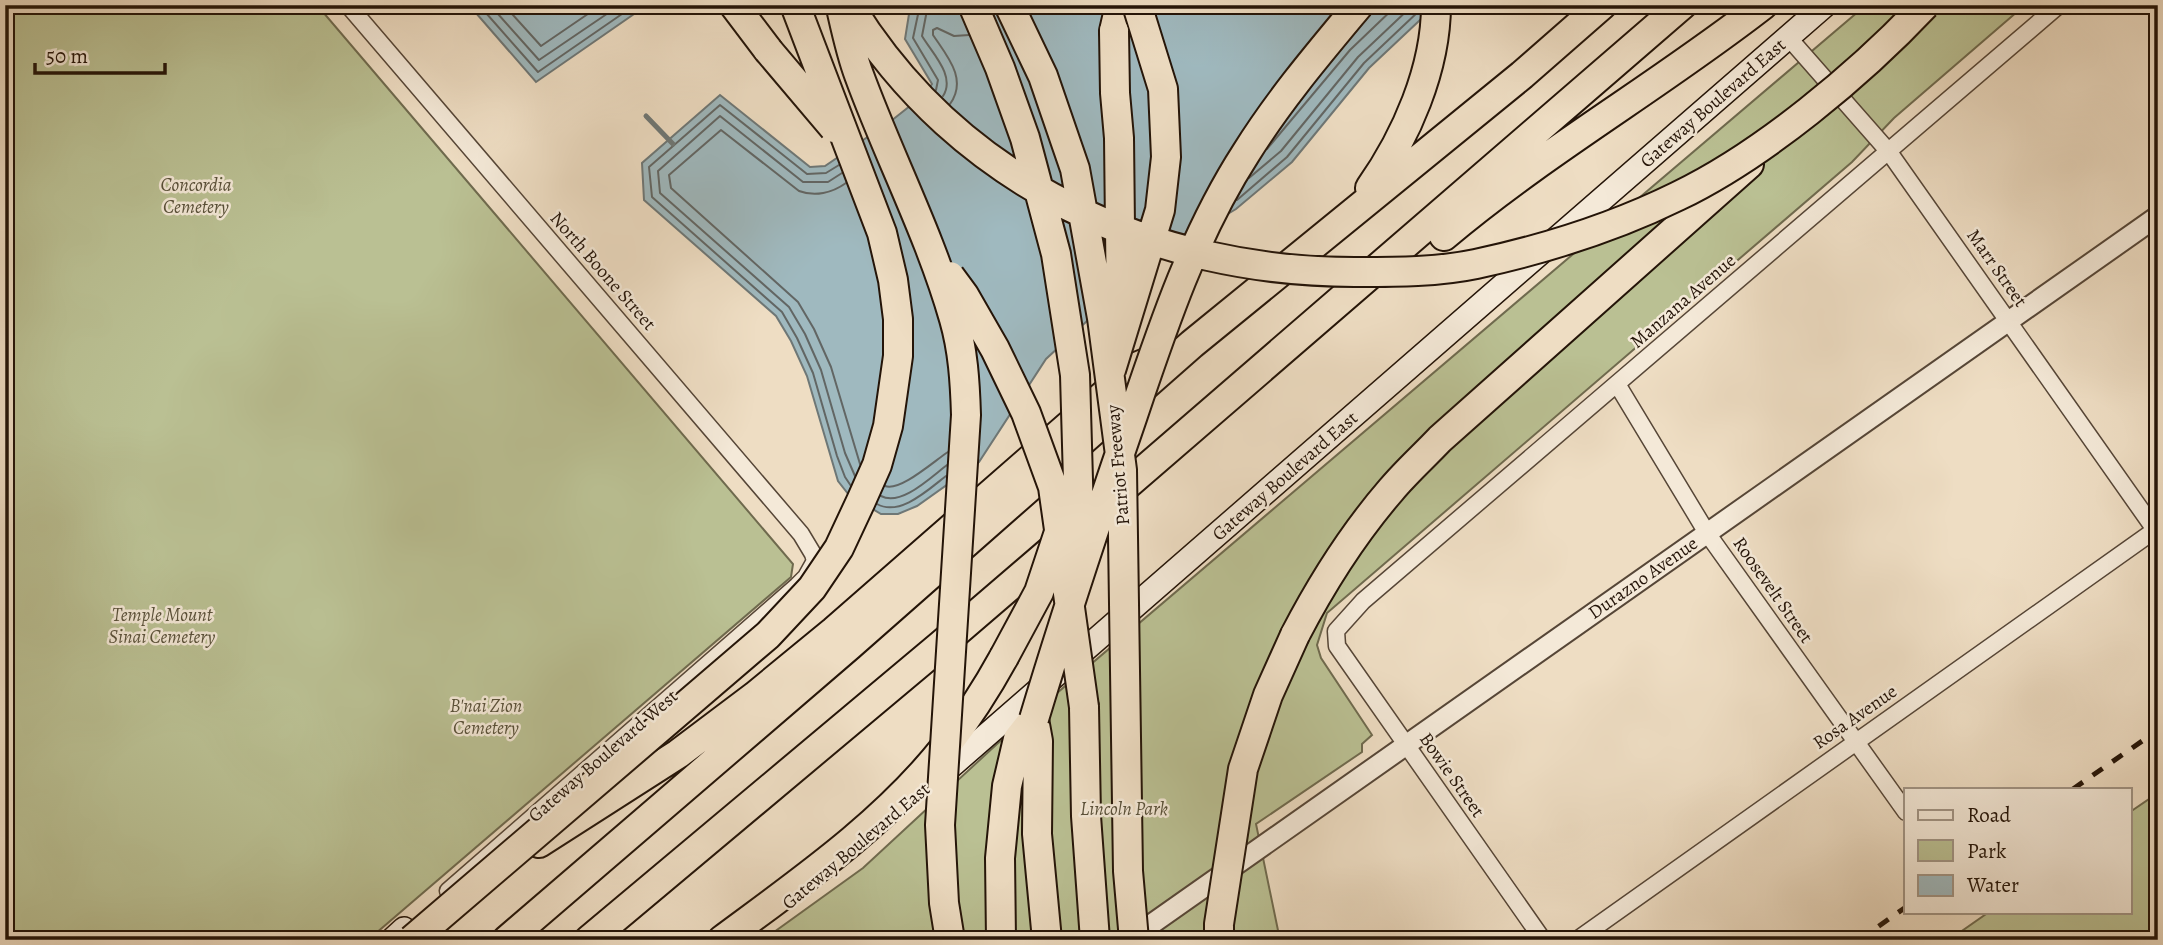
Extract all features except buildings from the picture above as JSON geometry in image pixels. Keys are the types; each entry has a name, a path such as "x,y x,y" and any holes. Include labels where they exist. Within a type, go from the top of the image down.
{"highway":[{"path":"734,5 768,50 884,188 964,295 995,349 1026,413 1053,486 1084,707"},
{"path":"402,936 768,635 812,588 839,548 877,465 888,426 898,356 898,319 893,280 882,233 795,5"},
{"path":"840,5 858,74 898,168 945,291 955,321 964,369 966,415 940,825 944,903 950,940"},
{"path":"849,5 866,34 895,71 939,117 982,155 1066,207 1149,239 1227,260 1310,272 1401,272 1475,264 1591,232 1681,194 1722,171 1814,106"},
{"name":"Patriot Freeway","path":"973,5 1000,68 1025,138 1056,254 1075,375 1086,816 1095,940"},
{"name":"Patriot Freeway","path":"1009,5 1043,76 1075,169 1101,318 1122,470 1128,871 1132,940"},
{"path":"722,940 851,840 922,773 946,746 989,683 1039,592 1140,281 1160,211 1166,157 1163,89 1137,5"},
{"path":"1001,940 1000,858 1007,786 1018,739 1034,719 1074,585 1166,317 1208,221 1245,154 1286,94 1359,5"},
{"path":"1351,214 1386,165 1402,135 1423,80 1434,31 1436,5"},
{"path":"1522,75 1577,5"},
{"path":"507,940 879,605 1192,344 1522,75 1602,5"},
{"path":"589,940 935,650 1682,5"},
{"path":"935,650 1014,603 1490,198 1553,152 1686,63 1763,5"},
{"path":"1219,940 1219,924 1243,769 1268,695 1295,635 1320,589 1356,534 1392,488 1440,439 1856,71 1925,5"},
{"path":"1115,14 1122,470"},
{"path":"402,936 678,754 755,696 842,639"},
{"path":"1034,719 1038,741 1037,834 1047,940"},
{"path":"618,940 727,846 808,757"}],"main road":[{"name":"Gateway Boulevard East","path":"740,940 850,853 982,741 1825,5"}],"street":[{"name":"North Boone Street","path":"348,5 801,534 813,554 815,561 811,569"},
{"name":"Manzana Avenue","path":"1336,631 1363,601 2059,5"},
{"name":"Marr Street","path":"1788,37 1889,152 2157,531"},
{"name":"Durazno Avenue","path":"1132,940 2158,216"},
{"name":"Roosevelt Street","path":"1617,384 1707,533 1904,809"},
{"name":"Rosa Avenue","path":"1577,940 2157,531"},
{"name":"Gateway Boulevard West","path":"402,936 797,586 811,569"},
{"name":"Bowie Street","path":"1336,631 1337,646 1543,940"}],"green space":[{"name":"Concordia Cemetery","path":"5,5 317,5 793,564 791,577 368,940 5,940"},
{"name":"Lincoln Park","path":"1866,5 2025,5 1894,118 1852,162 1327,613 1317,645 1321,658 1372,735 1362,744 1362,752 1256,824 1280,940 763,940 863,868 997,744"},
{"path":"2158,793 2158,940 1949,940 1986,914 2132,914 2132,811"}],"water":[{"path":"469,5 647,5 536,82"},
{"path":"914,5 950,5 959,10 979,5 1436,5 1369,68 1292,162 1236,209 1156,257 1046,359 979,462 917,506 898,514 881,514 849,495 838,481 807,376 776,316 644,200 642,163 720,95 810,167 825,166 891,121 925,94 932,84 905,39 909,14"}],"waterway":[{"path":"646,116 673,144"}],"railway":[{"path":"2074,788 2158,730"},
{"path":"1859,940 1904,908"}],"park label":[{"name":"Temple Mount Sinai Cemetery","path":"162,626"},
{"name":"B'nai Zion Cemetery","path":"486,717"}]}
